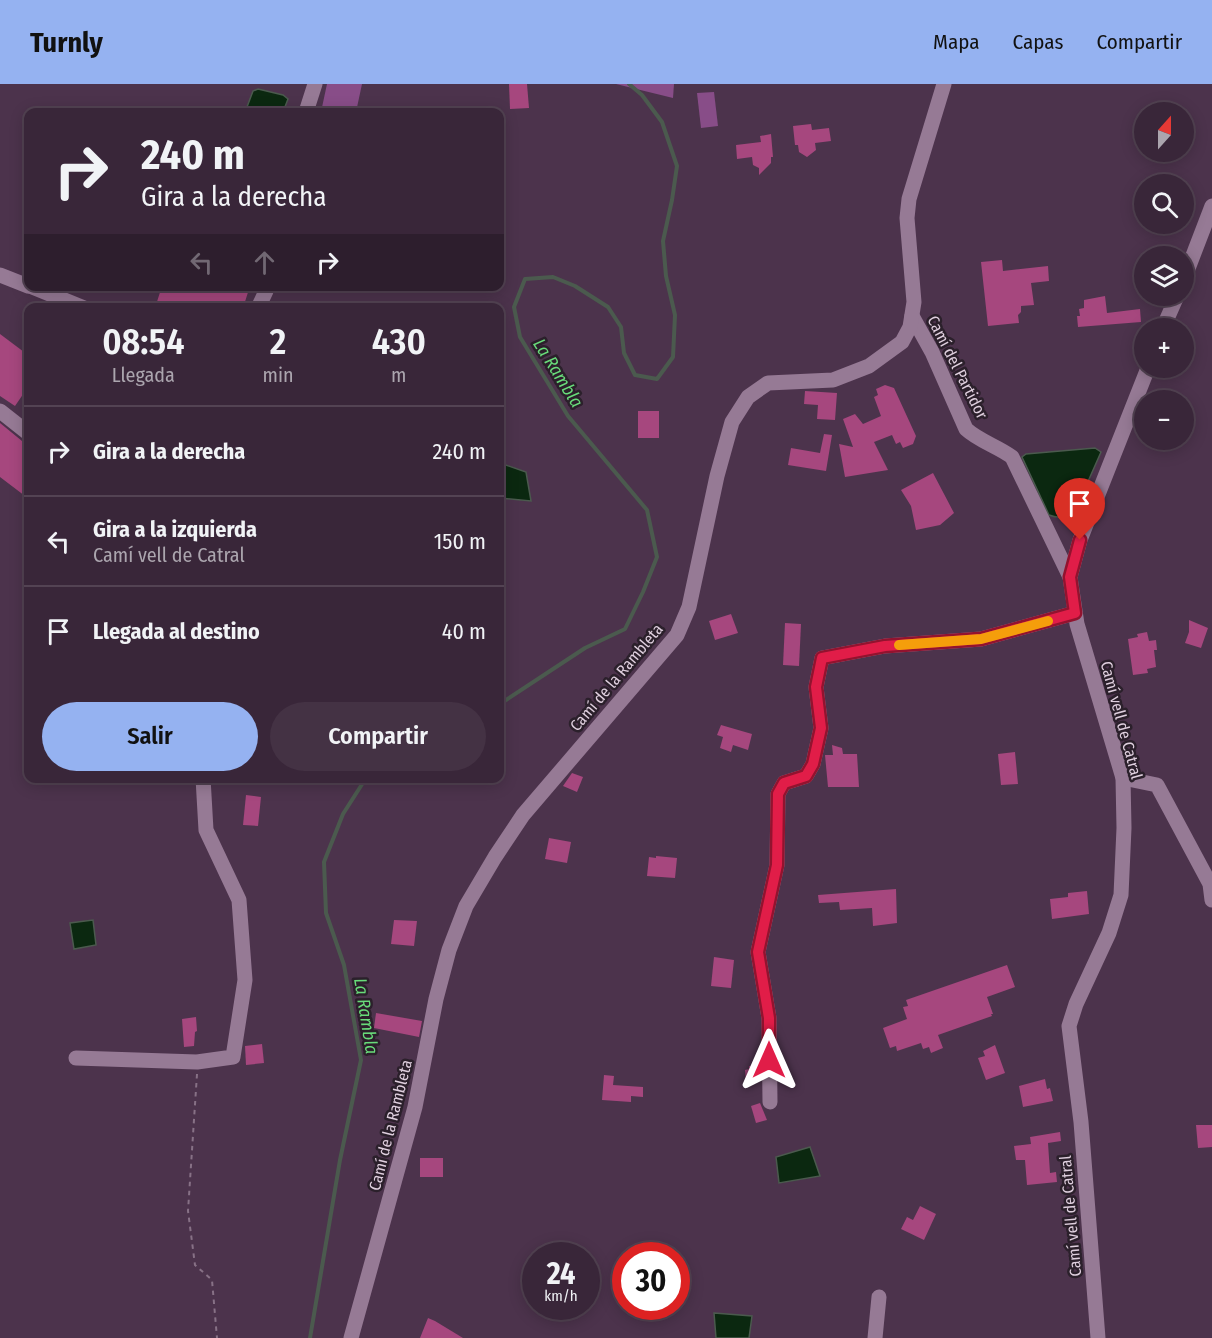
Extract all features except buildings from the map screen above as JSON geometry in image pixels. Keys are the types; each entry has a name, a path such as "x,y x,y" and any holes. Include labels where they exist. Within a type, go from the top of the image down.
{"street":[{"path":"307,108 315,84"},
{"name":"Camí de la Rambleta","path":"351,1338 415,1107 436,999 449,950 466,906 523,815 677,635 689,607 717,476 732,422 748,397 768,383 832,380 869,366 902,342 910,327 914,302 908,218 909,199 944,84"},
{"path":"1194,253 1212,206"},
{"path":"0,275 24,284"},
{"path":"42,291 72,303"},
{"name":"Camí del Partidor","path":"912,316 932,352 966,429 975,437 1002,449 1012,457 1070,577"},
{"name":"Camí vell de Catral","path":"1098,1338 1081,1122 1069,1026 1076,1004 1109,933 1121,895 1124,828 1123,778 1077,624 1070,577 1080,540 1144,378"},
{"path":"0,411 24,430"},
{"path":"770,1102 769,1018 758,952 777,865 778,794 784,783 806,776 813,764 821,728 816,687 822,658 885,646 981,639 1075,613"},
{"path":"1123,778 1156,785 1210,884 1212,900"},
{"path":"76,1059 197,1062 233,1058 245,980 239,900 206,830 203,783"},
{"path":"875,1338 879,1297"}],"path":[{"path":"197,1062 188,1211 195,1265 212,1280 217,1338"}],"shaded area":[{"path":"327,84 362,84 357,108 322,108"},
{"path":"616,84 674,84 673,98"},
{"path":"258,89 283,95 288,99 285,108 247,108 253,91"},
{"path":"714,92 718,126 701,128 697,93"},
{"path":"1095,448 1101,452 1075,511 1063,517 1049,515 1022,457 1026,454"},
{"path":"504,464 526,472 531,501 504,498"},
{"path":"93,920 96,945 74,949 70,923"},
{"path":"810,1147 820,1176 779,1183 776,1157"},
{"path":"714,1313 752,1316 749,1338 716,1338"}],"waterway":[{"name":"La Rambla","path":"504,701 585,648 625,629 657,557 647,510 568,416 520,337 514,307 525,279 553,277 575,286 608,307 621,327 624,353 635,375 657,379 673,357 675,315 666,276 663,241 677,166 662,122 642,95 629,84"},
{"name":"La Rambla","path":"310,1338 340,1160 361,1060 344,965 326,913 324,862 343,814 363,783"}],"slow traffic":[{"path":"899,645 981,639 1048,621"}],"route":[{"path":"769,1060 769,1018 758,952 777,865 778,794 784,783 806,776 813,764 821,728 816,687 822,658 885,646 981,639 1075,613 1070,577 1080,540"}]}
